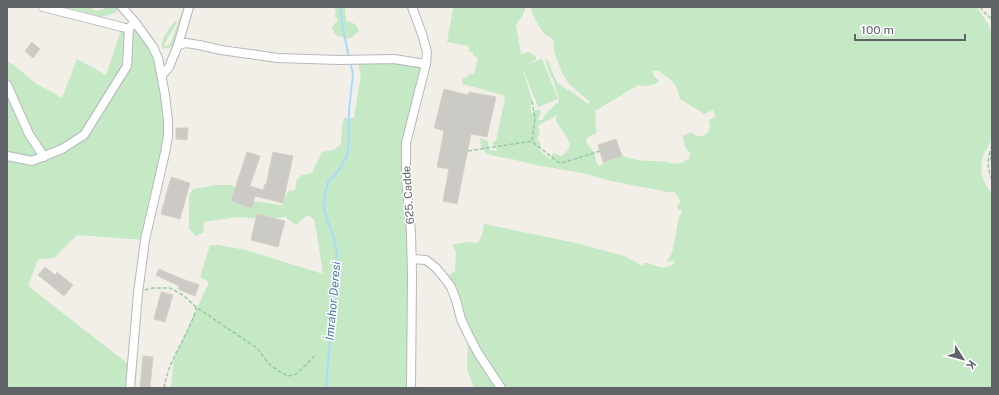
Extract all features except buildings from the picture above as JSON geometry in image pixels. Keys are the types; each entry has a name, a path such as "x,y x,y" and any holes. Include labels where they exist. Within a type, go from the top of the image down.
{"street":[{"path":"43,7 128,29"},
{"path":"122,7 153,47 158,58 162,75 168,122 168,136 165,153 145,240 138,293 130,388"},
{"path":"162,75 169,67 178,45 189,7"},
{"name":"625. Cadde","path":"411,388 412,259 406,179 406,143 426,64 427,52 412,7"},
{"path":"7,156 32,161 62,149 84,135 127,66 128,29 135,22"},
{"path":"178,45 186,43 221,50 278,58 344,60 394,59 426,64"},
{"path":"7,85 29,134 44,157"},
{"path":"412,259 426,260 436,268 451,287 461,319 469,336 478,354 501,388"}],"path":[{"path":"980,7 992,18"},
{"path":"532,102 534,118 532,141"},
{"path":"468,151 532,141"},
{"path":"532,141 561,162 600,151"},
{"path":"992,145 988,160 989,172 992,180"},
{"path":"990,152 992,167"},
{"path":"138,293 153,288 170,288 183,295 196,307 257,348 269,364 288,376 296,374 314,356"},
{"path":"164,388 165,380 172,362 194,317 196,307"}],"green space":[{"path":"65,7 90,7 96,11 104,9 105,7 118,7 119,9 112,14 98,17 96,15"},
{"path":"184,7 187,7 174,44 169,48 162,48 162,41 175,21 177,22 164,45 166,46 170,44"},
{"path":"333,7 345,7 346,21 354,24 359,31 352,37 346,39 334,33 332,27 338,20 335,16 336,10"},
{"path":"453,7 525,7 525,11 516,25 521,54 529,52 536,57 536,60 525,65 542,59 558,99 538,107 522,66 532,100 531,113 536,110 540,110 541,113 538,119 542,120 547,112 556,103 558,103 559,99 553,79 550,75 545,59 546,58 559,84 588,104 590,102 569,84 563,75 554,52 554,40 544,34 530,7 977,7 992,33 992,140 984,154 981,167 984,180 992,194 992,388 474,388 467,369 468,326 457,289 448,276 455,271 456,252 452,245 467,242 477,243 482,236 484,224 576,243 624,256 643,266 644,263 649,263 663,268 675,262 667,261 673,249 679,217 682,212 677,207 680,202 678,196 674,192 611,181 583,173 535,165 486,153 481,146 480,138 488,141 489,150 497,151 493,141 496,141 505,98 503,95 462,84 463,78 467,77 469,74 474,74 478,57 473,56 473,53 469,52 469,46 447,42","holes":["653,71 658,71 673,82 680,99 704,114 713,110 715,117 709,120 709,130 702,136 697,136 691,132 683,136 685,147 690,153 689,159 681,163 675,164 637,160 622,156 603,162 603,164 599,166 593,151 586,141 592,135 597,133 595,111 638,85 647,86 657,83 659,80 654,77","556,115 556,121 570,144 568,150 562,156 553,153 550,159 539,150 541,145 537,138 540,134 538,127"]},
{"path":"135,22 153,47 168,121 145,240 77,235 54,258 38,259 28,286 132,367 130,388 7,388 7,61 35,83 62,98 77,59 106,75 122,27"},
{"path":"357,59 426,64 406,143 411,388 171,388 174,358 209,282 200,277 210,245 246,250 323,274 314,219 307,215 296,225 285,217 263,219 238,217 204,222 203,233 195,236 189,228 189,196 193,189 217,185 232,185 245,200 282,205 288,191 295,190 297,179 302,175 312,173 322,152 334,150 341,144 344,118 354,118 361,75"}],"waterway":[{"name":"İmrahor Deresi","path":"340,7 349,57"},
{"name":"İmrahor Deresi","path":"326,388 337,253 324,210 325,194 328,182 335,175 347,155 349,140 349,110 353,74 350,61"}]}
